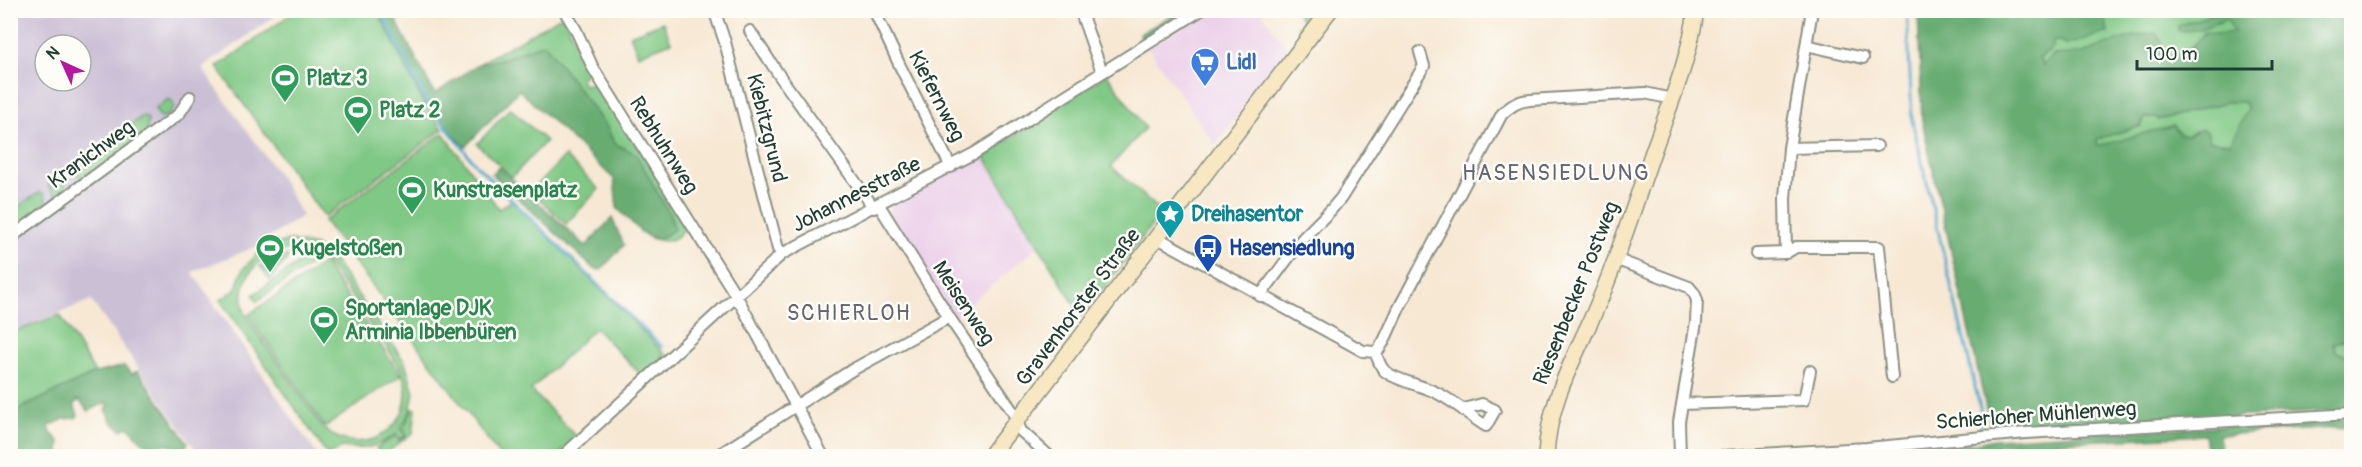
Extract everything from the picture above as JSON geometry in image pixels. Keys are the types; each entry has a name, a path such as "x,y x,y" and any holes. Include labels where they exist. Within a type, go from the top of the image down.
{"main road":[{"name":"Gravenhorster Straße","path":"990,456 1330,10"},
{"name":"Riesenbecker Postweg","path":"1546,456 1549,425 1558,392 1595,311 1615,259 1672,99 1694,30 1696,10"}],"street":[{"name":"Rebhuhnweg","path":"564,10 576,30 592,68 737,297 823,456"},
{"name":"Kiebitzgrund","path":"714,10 725,42 778,249 782,254"},
{"name":"Kiefernweg","path":"874,10 951,166"},
{"path":"1080,10 1102,72"},
{"name":"Johannesstraße","path":"563,456 782,254 951,166 1027,121 1201,10"},
{"path":"1786,253 1785,198 1789,148 1812,10"},
{"name":"Meisenweg","path":"750,31 779,75 876,207 1017,421 1021,431 1049,456"},
{"path":"1806,45 1863,58"},
{"path":"1260,296 1303,238 1341,198 1424,66 1420,52"},
{"path":"1156,237 1363,351 1375,351 1384,341 1399,308 1502,114 1510,106 1518,101 1646,93 1672,99"},
{"name":"Kranichweg","path":"10,238 179,114 190,98"},
{"path":"1789,148 1877,146"},
{"path":"1756,254 1786,253 1796,247 1879,247 1892,377"},
{"path":"1615,259 1689,287 1697,300 1696,322 1679,422 1680,456"},
{"path":"717,456 852,370 949,317"},
{"path":"1375,351 1381,366 1388,374 1427,388 1464,409"},
{"path":"1683,405 1804,400 1810,371"},
{"name":"Schierloher Mühlenweg","path":"1724,456 2352,414"}],"shaded area":[{"path":"1260,10 1288,50 1215,144 1148,48 1209,11"},
{"path":"11,11 277,11 279,13 202,68 281,178 302,216 255,247 192,272 318,456 200,456 91,300 11,333"},
{"path":"983,156 1038,246 954,317 888,214 890,205"}],"green space":[{"path":"1301,10 1319,11 1292,45 1302,31 1297,26 1303,22 1297,13"},
{"path":"295,11 378,11 425,106 443,129 324,217 217,67"},
{"path":"378,11 391,11 435,94 477,65 505,58 544,43 606,126 614,143 636,154 670,215 674,229 667,235 656,239 641,232 617,208 614,179 519,90 465,147 423,101"},
{"path":"1178,11 1195,11 1143,41 1140,34"},
{"path":"1918,11 2104,11 2108,32 2067,45 2060,41 2053,41 2053,48 2039,59 2043,65 2054,55 2082,53 2129,37 2155,33 2161,40 2163,55 2183,53 2192,47 2205,32 2216,34 2234,32 2227,19 2197,30 2178,31 2178,26 2222,11 2351,11 2351,337 2333,344 2336,351 2351,357 2351,410 1996,431 1990,426 1922,121","holes":["2226,102 2244,102 2248,109 2230,143 2210,141 2207,132 2202,129 2187,136 2181,135 2173,125 2165,129 2097,145 2097,139 2141,126 2145,118 2156,117 2158,120"]},
{"path":"2104,11 2167,12 2180,15 2192,11 2222,11 2178,26 2197,30 2228,19 2235,32 2216,34 2205,32 2183,53 2170,55 2162,55 2155,33 2043,65 2039,59 2053,48 2052,41 2060,41 2067,45 2107,32"},
{"path":"563,15 589,70 581,79 584,85 596,82 680,212 684,229 675,238 664,241 652,239 641,232 656,239 674,228 670,215 636,155 614,143 606,126 505,58 477,65"},
{"path":"663,22 671,42 638,55 630,35"},
{"path":"1107,74 1145,128 1111,166 1162,212 1082,317 984,156"},
{"path":"168,99 174,106 170,114 161,118 155,109"},
{"path":"2226,102 2244,102 2248,109 2231,143 2210,141 2207,132 2194,131 2187,136 2181,135 2173,125 2162,130 2097,146 2096,139 2141,126 2145,118 2156,117 2159,120"},
{"path":"510,108 546,141 512,177 477,144"},
{"path":"143,116 148,119 147,131 86,178 80,178 75,171 79,162"},
{"path":"443,133 499,209 512,200 666,355 642,376 595,328 531,390 577,437 557,456 500,456 324,221"},
{"path":"565,156 599,189 566,224 531,191"},
{"path":"499,167 586,246 612,218 624,245 601,270 594,269 492,174"},
{"path":"60,177 66,182 63,191 57,197 48,186"},
{"path":"40,192 44,194 47,203 11,232 10,212"},
{"path":"291,241 316,246 335,262 405,362 414,392 410,412 401,428 405,435 400,439 396,434 384,442 371,446 343,447 328,456 220,300 235,290 243,269 258,253 274,244","holes":["294,249 308,252 300,258 298,263 253,295 257,301 320,258 328,265 391,354 403,377 406,389 401,415 396,423 374,439 360,442 347,441 323,428 247,318 243,305 243,293 251,271 259,262 281,251"]},
{"name":"Kugelstoßen","path":"286,255 288,258 270,280 260,266 285,258"},
{"name":"Sportanlage DJK Arminia Ibbenbüren","path":"324,263 401,375 325,427 248,315"},
{"path":"60,315 95,373 11,413 11,333"},
{"path":"2351,337 2351,357 2336,351 2333,343"},
{"path":"124,366 132,374 138,371 188,443 183,450 164,444 156,450 142,442 129,427 121,430 111,421 106,410 109,405 105,403 88,411 79,400 74,404 78,415 76,418 64,419 49,426 51,433 60,442 59,451 62,456 19,456 11,451 11,413 95,373"},
{"path":"413,408 416,409 413,433 382,456 376,448 395,436 399,441 407,435 403,429"},
{"path":"2351,418 2351,427 2219,435 2221,456 2208,456 2205,435 1997,445 1997,456 1807,456 1976,443 1994,439"}],"waterway":[{"path":"381,10 426,101 476,165 662,347"},
{"path":"1305,16 1313,10"},
{"path":"1907,10 1912,120 1981,412 1980,428"},
{"path":"1001,456 1016,437"},
{"path":"1979,447 1980,456"}],"place":[{"name":"Lidl","path":"1205,88"},
{"name":"Platz 3","path":"285,104"},
{"name":"Platz 2","path":"358,136"},
{"name":"Kunstrasenplatz","path":"412,216"},
{"name":"Dreihasentor","path":"1170,240"},
{"name":"Kugelstoßen","path":"270,274"},
{"name":"Hasensiedlung","path":"1208,274"},
{"name":"Sportanlage DJK Arminia Ibbenbüren","path":"324,346"}],"district":[{"name":"HASENSIEDLUNG","path":"1556,172"},
{"name":"SCHIERLOH","path":"849,312"}]}
